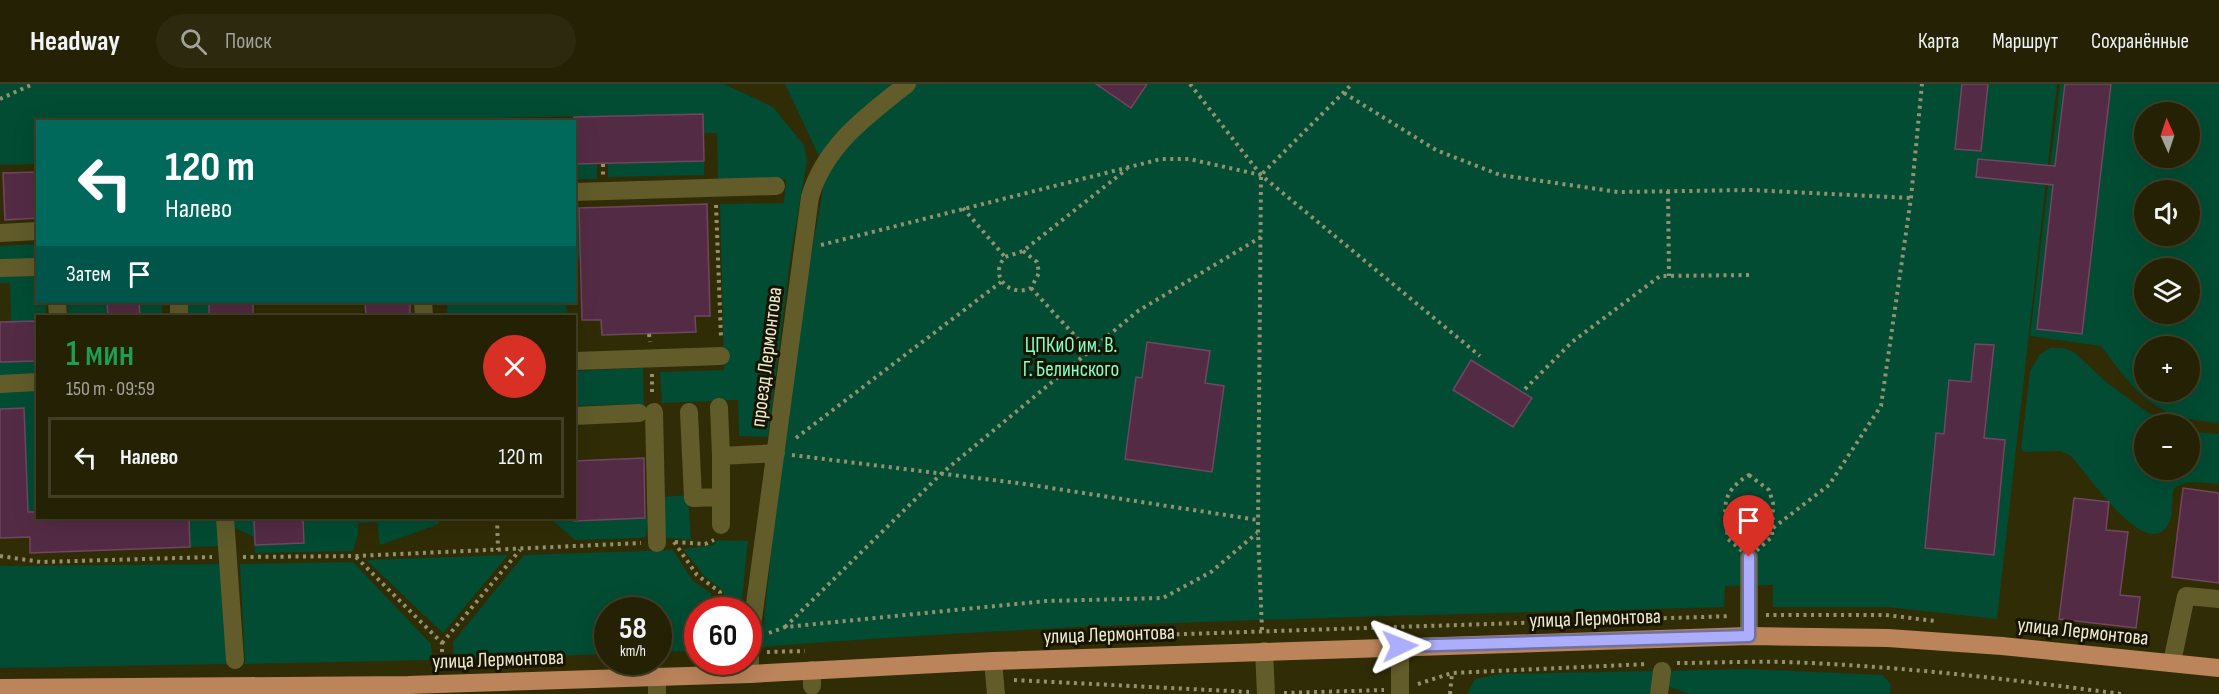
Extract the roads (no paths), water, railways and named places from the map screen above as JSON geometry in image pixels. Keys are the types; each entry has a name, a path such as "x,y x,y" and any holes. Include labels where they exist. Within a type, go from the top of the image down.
{"main road":[{"name":"улица Лермонтова","path":"762,675 812,678 993,661 1749,636 1888,638 2219,668"},
{"name":"улица Лермонтова","path":"0,688 408,689 657,685 742,675"}],"street":[{"name":"проезд Лермонтова","path":"756,597 810,197 823,166 848,132 907,84"},
{"path":"576,192 715,186 776,186"},
{"path":"0,232 36,231"},
{"path":"0,268 36,267"},
{"path":"576,361 721,356"},
{"path":"0,384 36,382"},
{"path":"719,408 722,525"},
{"path":"689,412 693,498 721,497"},
{"path":"576,416 646,413 666,542"},
{"path":"721,456 776,453"},
{"path":"225,519 235,660"},
{"path":"1749,557 1749,636"},
{"path":"2172,662 2186,596 2219,599"},
{"path":"1400,646 1400,694"},
{"path":"1264,651 1266,694"},
{"path":"993,661 996,694"},
{"path":"1662,666 1662,693"}],"park label":[{"name":"ЦПКиО им. В. Г. Белинского","path":"1071,357"}]}
